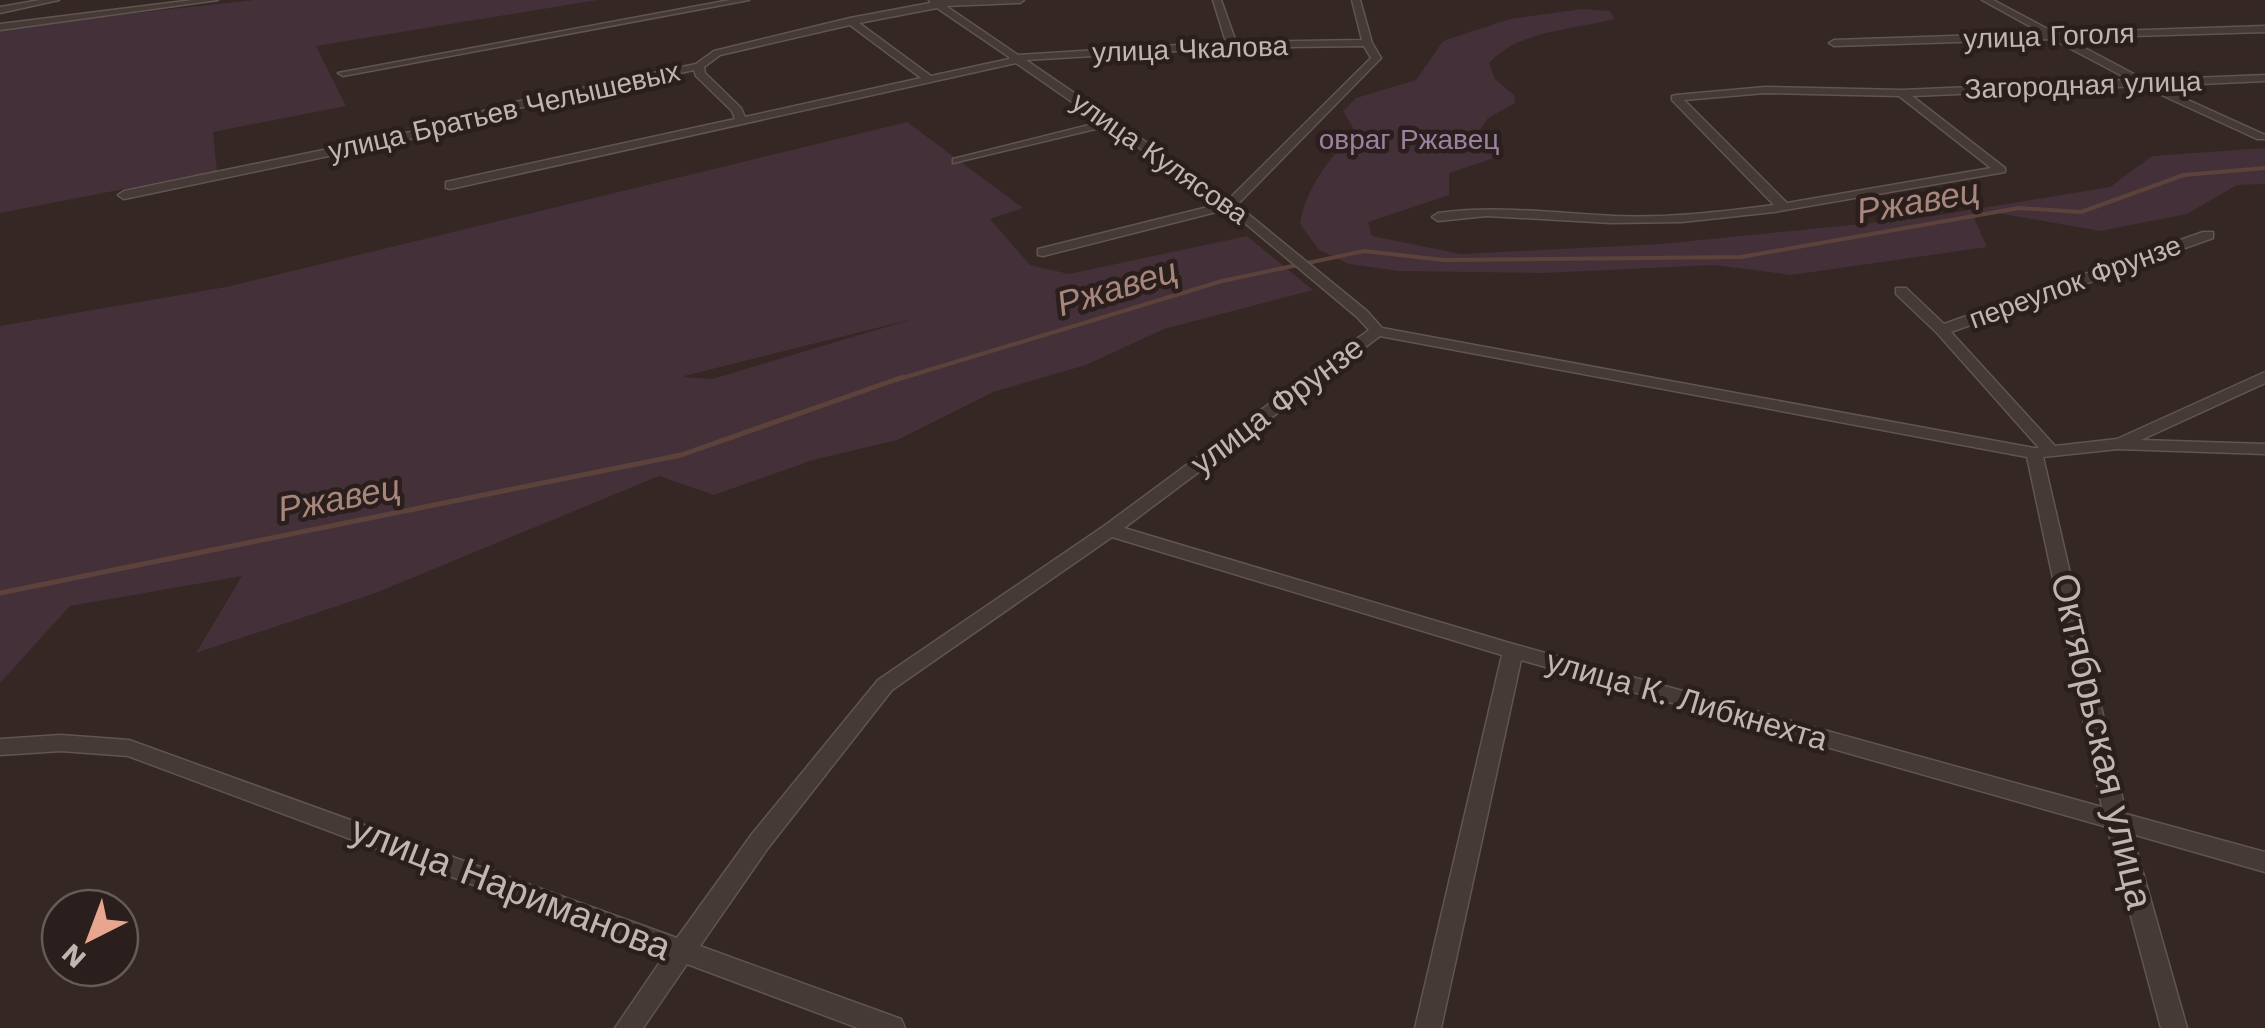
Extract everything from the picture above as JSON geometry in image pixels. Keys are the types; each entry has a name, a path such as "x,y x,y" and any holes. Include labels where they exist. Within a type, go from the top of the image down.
{"street":[{"path":"0,10 55,0"},
{"path":"1,25 214,0"},
{"path":"343,73 745,0"},
{"name":"улица Братьев Челышевых","path":"124,194 433,132 506,108 699,66 717,53 934,2 1020,0"},
{"path":"1217,0 1232,45"},
{"path":"1043,252 1230,205 1376,58 1367,43 1356,0"},
{"path":"1986,0 2141,82 2260,137"},
{"name":"улица Кулясова","path":"934,2 1230,205 1377,331"},
{"path":"850,21 928,78"},
{"name":"улица Гоголя","path":"1834,42 2265,30"},
{"name":"улица Чкалова","path":"450,185 1014,59 1232,45 1367,43"},
{"path":"699,66 700,74 737,110 740,121"},
{"name":"Загородная улица","path":"1902,93 2001,170 1784,206 1748,176 1726,146 1676,98 1765,90 1902,93 2265,78"},
{"path":"958,161 1113,122"},
{"path":"1438,217 1534,214 1634,220 1784,206"},
{"name":"переулок Фрунзе","path":"1942,330 2208,235"},
{"path":"1901,291 1942,330 2042,451"},
{"name":"улица Фрунзе","path":"628,1028 760,841 886,685 1110,530 1377,331 2042,451 2118,444 2265,449"},
{"name":"улица Фрунзе","path":"2118,444 2265,377"},
{"name":"Октябрьская улица","path":"2042,451 2117,822 2174,1028"},
{"name":"улица К. Либкнехта","path":"1110,530 1513,650 2265,862"},
{"path":"1428,1028 1513,650"},
{"name":"улица Нариманова","path":"0,747 61,743 130,748 892,1028"}],"green space":[{"path":"254,0 598,0 316,46 346,106 213,132 217,171 0,213 0,28"},
{"name":"овраг Ржавец","path":"1582,9 1610,11 1614,19 1531,37 1489,63 1495,79 1514,95 1515,103 1488,118 1479,131 1495,147 1494,158 1449,173 1449,195 1368,222 1372,236 1461,254 1660,244 1921,218 2110,187 2152,156 2265,148 2265,184 2237,185 2187,214 2100,231 1992,212 1974,218 1987,247 1791,275 1714,265 1544,273 1398,271 1349,264 1319,250 1300,224 1303,210 1320,174 1355,131 1343,111 1356,98 1416,80 1443,41 1510,19"},
{"path":"907,122 1023,208 990,219 1030,265 1069,274 1247,236 1313,290 1164,329 1086,365 993,392 897,440 813,460 714,495 659,476 373,594 196,653 242,576 70,606 0,683 0,326 226,287","holes":["913,319 712,379 684,376"]}],"waterway":[{"name":"Ржавец","path":"896,380 1222,281 1364,251 1444,260 1741,257 2019,208 2081,212 2184,175 2265,168"},
{"name":"Ржавец","path":"0,593 681,455 903,377"}]}
